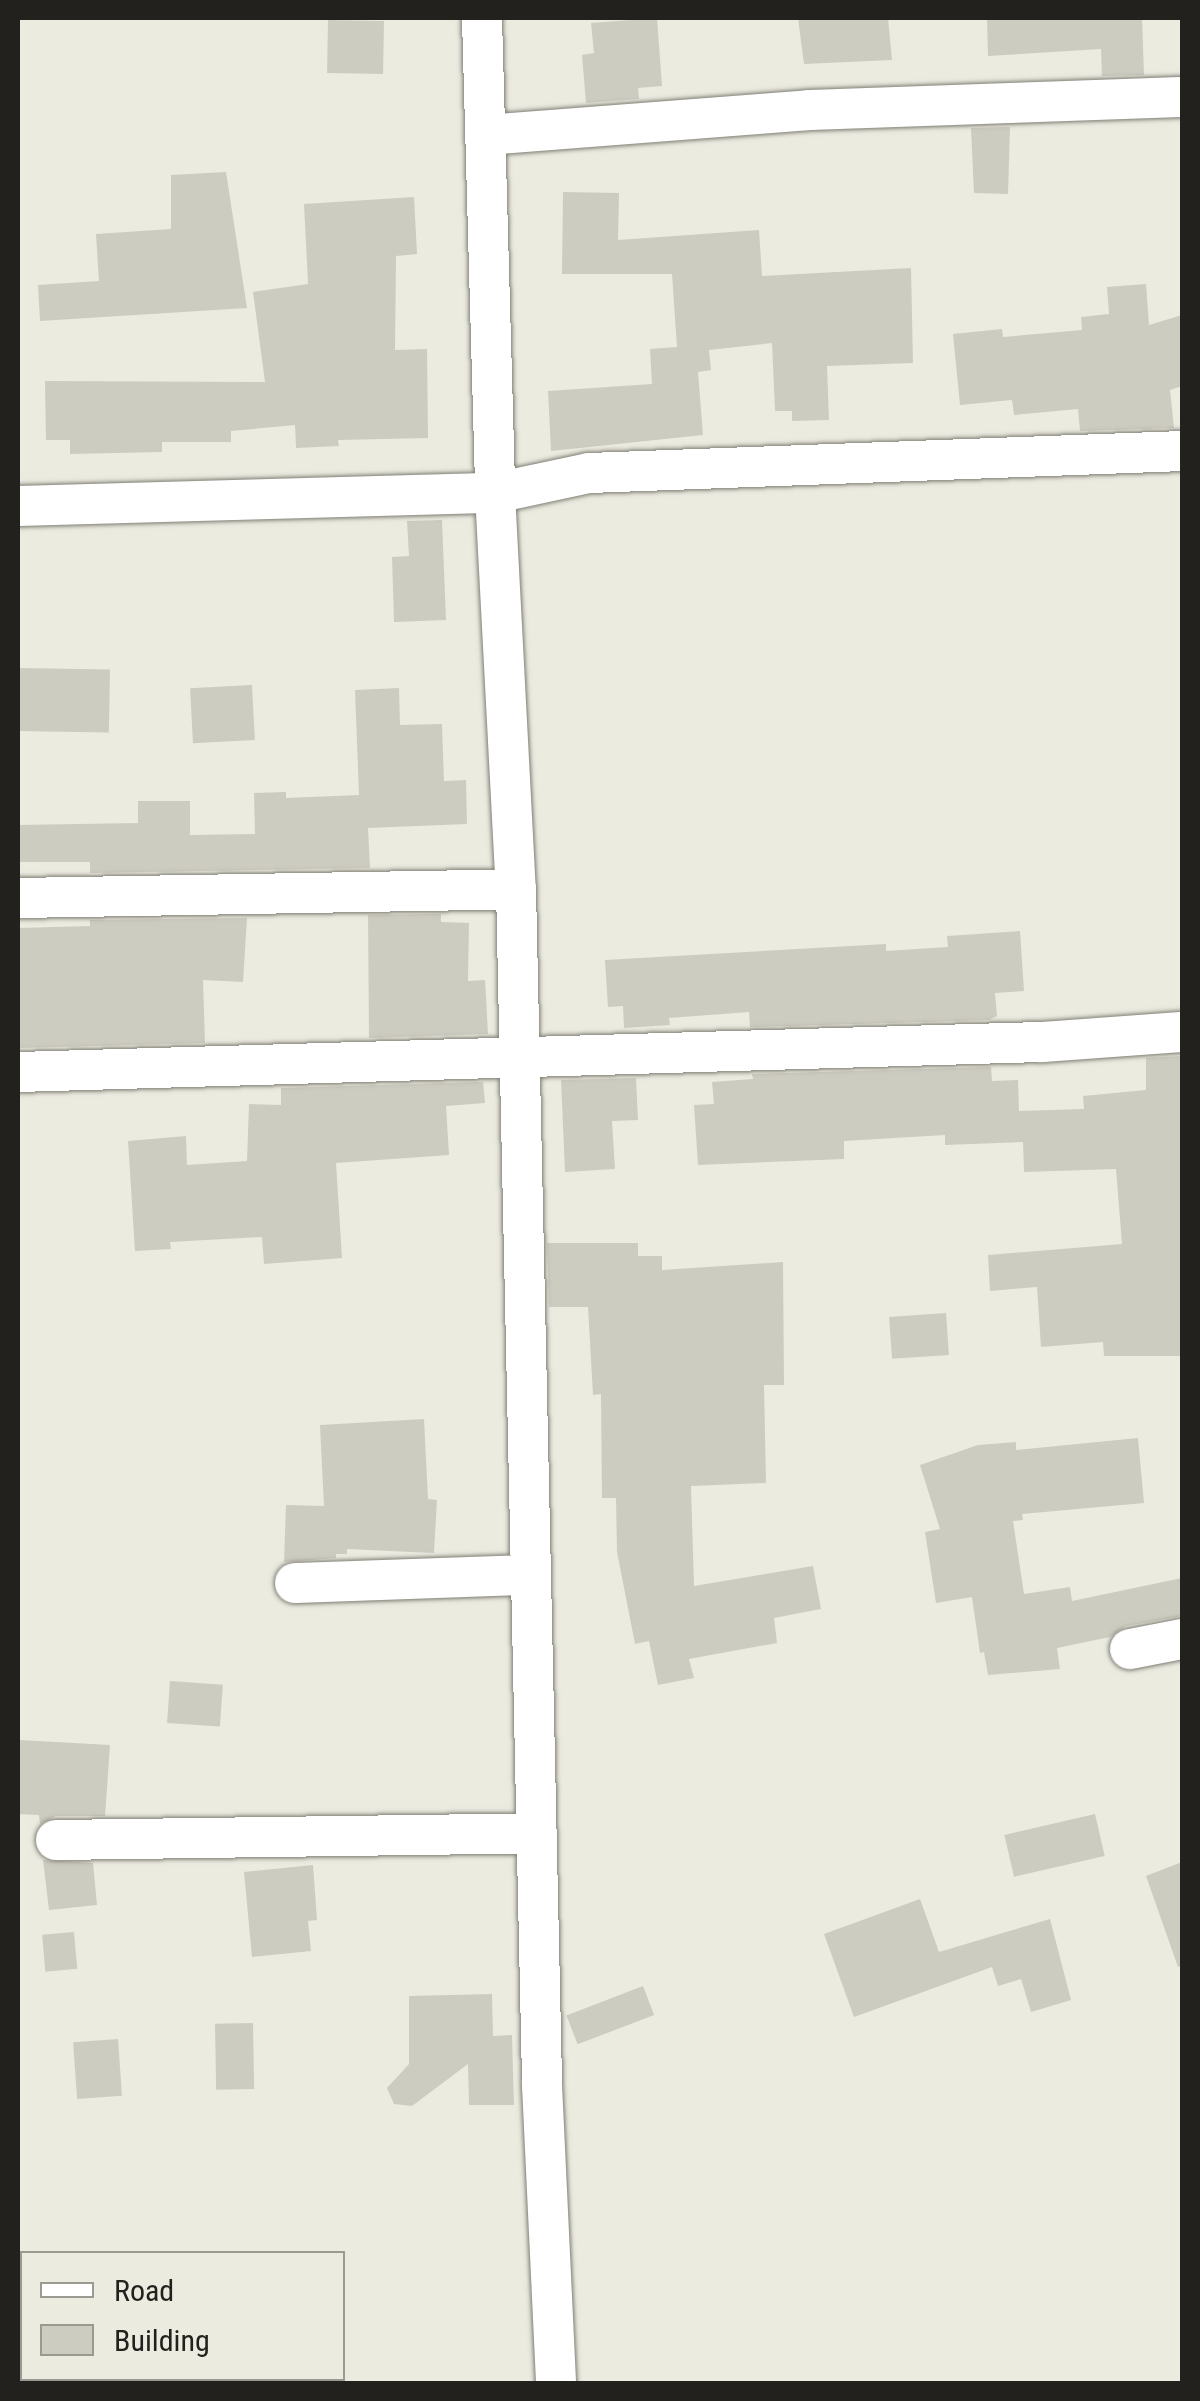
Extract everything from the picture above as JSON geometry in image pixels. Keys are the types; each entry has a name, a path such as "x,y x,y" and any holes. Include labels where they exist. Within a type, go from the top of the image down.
{"street":[{"path":"482,18 496,493 522,1058 529,1575 556,2384"},
{"path":"486,136 808,110 1182,97"},
{"path":"18,506 496,493 588,473 1182,450"},
{"path":"18,898 516,889"},
{"path":"18,1072 1042,1042 1182,1032"},
{"path":"295,1583 529,1575"},
{"path":"1130,1649 1182,1639"},
{"path":"56,1840 536,1833"}],"building":[{"path":"657,18 662,86 638,88 639,99 586,103 582,55 594,53 591,23"},
{"path":"798,18 888,18 892,60 804,64"},
{"path":"987,18 1142,18 1144,75 1102,76 1101,49 988,56"},
{"path":"328,20 384,21 383,74 327,73"},
{"path":"1010,127 1008,194 974,193 971,128"},
{"path":"226,172 247,308 40,321 38,285 99,281 96,234 171,229 171,175"},
{"path":"563,192 619,193 618,240 759,230 762,276 911,268 913,363 827,366 829,420 792,421 792,411 775,411 772,343 709,350 711,370 698,372 703,435 551,451 548,391 652,384 650,349 677,347 672,274 562,274"},
{"path":"414,197 417,254 396,256 395,350 427,349 428,438 338,440 339,446 296,448 295,425 231,431 231,442 162,442 162,452 70,454 70,440 46,440 45,381 265,382 253,292 308,284 304,204"},
{"path":"1146,284 1149,325 1182,315 1182,386 1170,390 1174,428 1080,431 1078,409 1014,415 1012,400 960,405 953,334 1002,329 1003,337 1082,330 1081,317 1109,314 1107,287"},
{"path":"442,520 446,620 394,622 392,557 409,556 407,521"},
{"path":"18,668 110,670 109,733 18,731"},
{"path":"252,685 255,740 193,743 190,688"},
{"path":"399,688 400,725 442,724 444,781 466,780 467,824 368,828 370,868 90,873 90,862 18,862 18,825 138,823 138,801 190,801 190,835 255,834 254,793 286,792 286,798 359,795 355,690"},
{"path":"441,914 441,922 469,923 468,981 485,980 488,1034 369,1038 368,915"},
{"path":"247,918 243,982 203,980 205,1043 18,1048 18,928 90,926 90,920"},
{"path":"1020,931 1024,991 995,993 997,1016 989,1020 750,1027 749,1012 669,1018 670,1025 624,1028 623,1006 608,1007 605,960 886,944 886,951 948,947 947,936"},
{"path":"1182,1056 1182,1356 1104,1356 1103,1342 1041,1347 1037,1287 990,1291 988,1255 1122,1244 1116,1169 1024,1172 1023,1142 945,1145 945,1135 844,1141 844,1159 698,1165 694,1105 714,1104 712,1082 753,1079 752,1074 991,1067 992,1081 1018,1080 1019,1111 1084,1109 1083,1096 1146,1090 1146,1058"},
{"path":"636,1078 638,1120 612,1121 615,1169 565,1172 561,1080"},
{"path":"483,1082 485,1103 446,1106 449,1155 336,1163 342,1258 264,1264 262,1237 170,1242 171,1249 135,1251 128,1141 186,1136 187,1165 247,1161 249,1104 281,1105 281,1088"},
{"path":"547,1243 638,1243 638,1256 662,1256 662,1270 783,1262 784,1385 764,1385 766,1483 691,1486 694,1586 813,1566 821,1609 774,1618 777,1643 689,1659 694,1678 658,1685 649,1641 635,1644 617,1552 616,1498 602,1498 601,1394 593,1395 588,1307 549,1307"},
{"path":"946,1313 949,1355 892,1359 889,1317"},
{"path":"424,1419 428,1499 437,1500 434,1553 347,1549 347,1554 336,1554 336,1558 284,1562 286,1505 324,1506 320,1425"},
{"path":"1138,1438 1144,1503 1022,1514 1023,1520 1013,1521 1024,1594 1070,1587 1072,1601 1182,1578 1182,1616 1126,1626 1110,1637 1057,1648 1060,1669 988,1675 984,1652 980,1653 972,1597 936,1603 925,1532 940,1529 920,1465 978,1445 1016,1442 1016,1450"},
{"path":"170,1681 223,1685 220,1727 167,1723"},
{"path":"19,1740 110,1745 105,1816 56,1816 40,1824 39,1815 18,1814"},
{"path":"1095,1814 1105,1856 1014,1877 1004,1835"},
{"path":"43,1860 93,1863 97,1905 49,1910"},
{"path":"1182,1862 1182,1966 1178,1967 1146,1876"},
{"path":"313,1865 317,1920 308,1921 311,1951 252,1957 244,1872"},
{"path":"920,1899 939,1952 1050,1919 1071,2000 1031,2012 1021,1979 998,1986 992,1967 854,2017 824,1934"},
{"path":"74,1932 77,1969 45,1972 42,1935"},
{"path":"643,1986 654,2015 578,2044 566,2015"},
{"path":"492,1994 493,2036 512,2035 514,2105 469,2105 468,2064 412,2106 394,2104 387,2088 409,2064 409,1996"},
{"path":"253,2023 254,2089 216,2090 215,2024"},
{"path":"118,2039 122,2096 77,2099 73,2042"}]}
